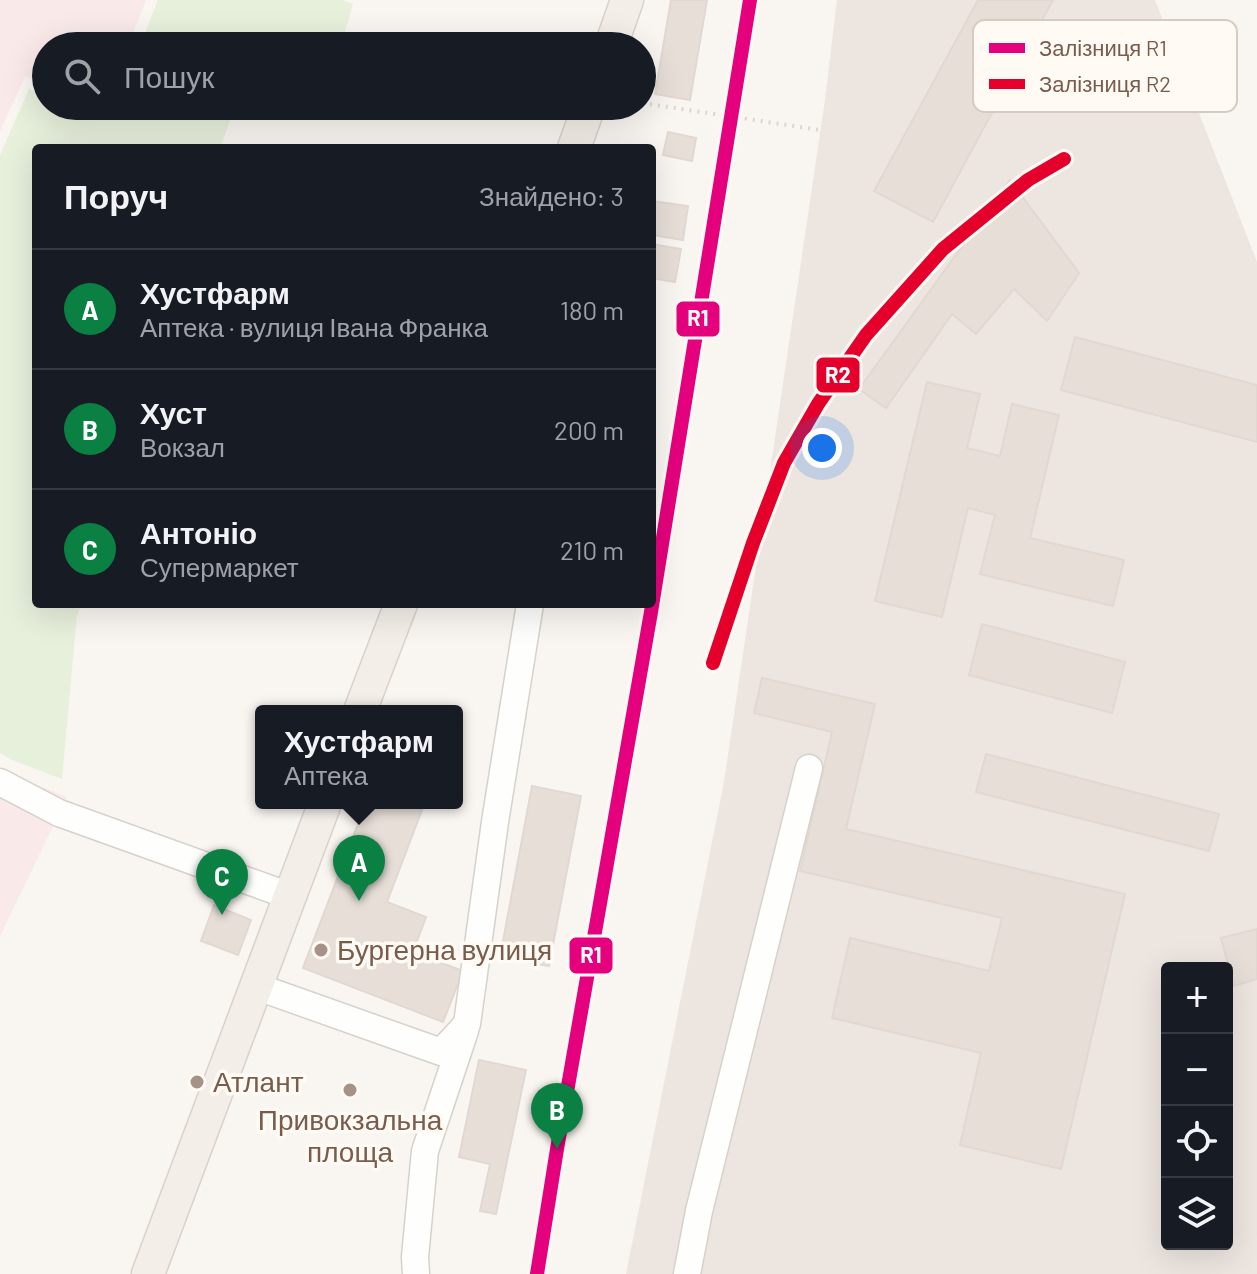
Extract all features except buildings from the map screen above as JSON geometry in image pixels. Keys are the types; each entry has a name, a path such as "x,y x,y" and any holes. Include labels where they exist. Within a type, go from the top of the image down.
{"main road":[{"path":"616,32 627,0"},
{"path":"575,144 584,120"},
{"path":"362,705 399,608"},
{"path":"148,1274 323,809"}],"street":[{"path":"416,1274 425,1151 467,1024 529,608"},
{"path":"687,1274 699,1211 809,768"},
{"path":"0,782 59,813 290,896"},
{"path":"255,986 441,1052 467,1024"}],"path":[{"path":"656,105 820,130"}],"shaded area":[{"path":"0,0 146,0 133,32 32,32 32,79 25,76 0,131"},
{"path":"837,0 1155,0 1163,20 973,20 973,112 1199,112 1257,262 1257,1274 626,1274 724,782 825,100"},
{"path":"0,770 67,797 0,936"}],"green space":[{"path":"158,0 342,0 353,4 345,32 145,32"},
{"path":"29,89 32,90 32,120 230,120 221,144 32,144 32,608 80,608 77,615 62,779 0,753 0,155"}],"rail line":[{"name":"R1","path":"656,581 750,0"},
{"name":"R2","path":"713,663 753,543 784,463 818,404 866,335 943,249 1028,180 1064,159"},
{"name":"R1","path":"537,1274 652,608"}],"place":[{"name":"Хустфарм","path":"359,901"},
{"name":"Антоніо","path":"222,915"},
{"name":"Бургерна вулиця","path":"321,950"},
{"name":"Атлант","path":"197,1082"},
{"name":"Привокзальна площа","path":"350,1090"},
{"name":"Хуст","path":"557,1149"}]}
